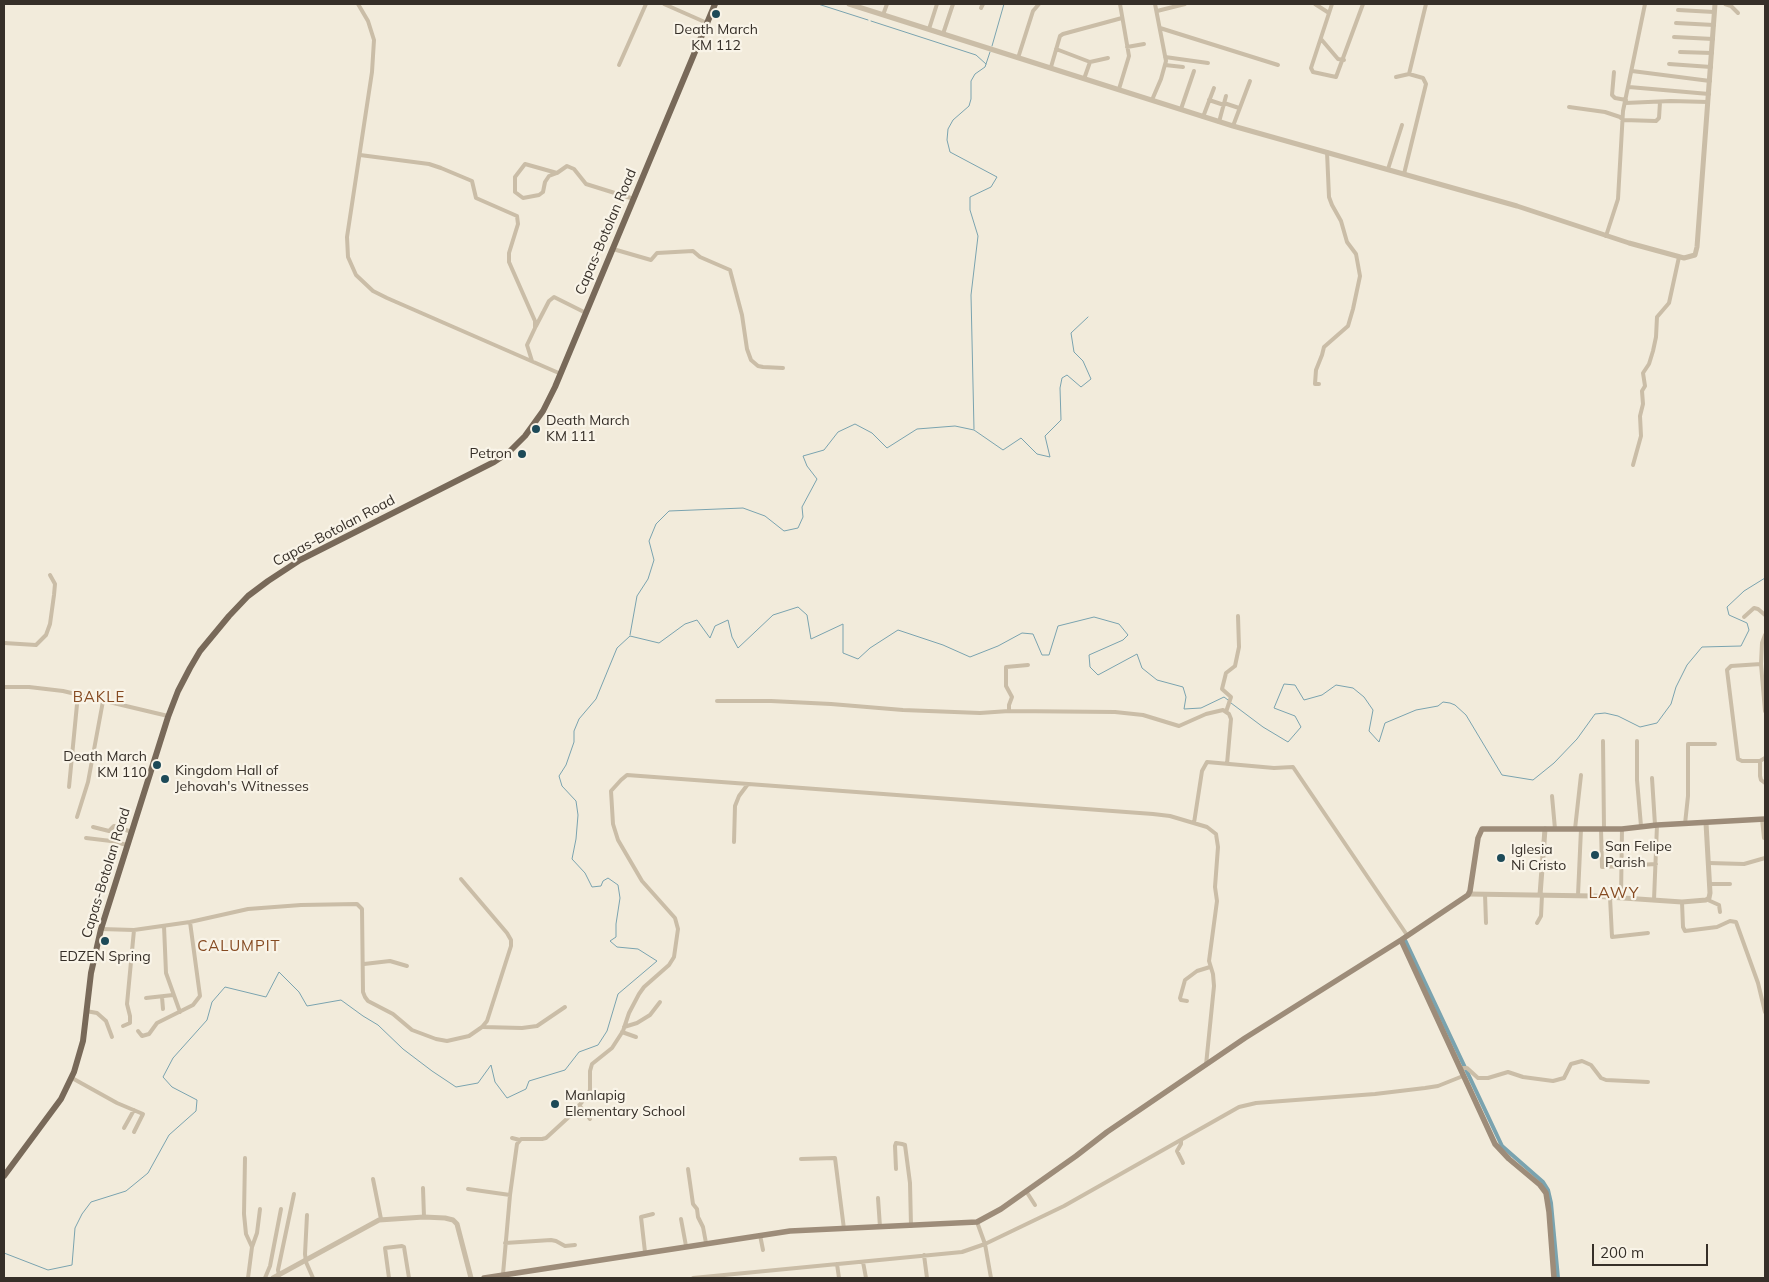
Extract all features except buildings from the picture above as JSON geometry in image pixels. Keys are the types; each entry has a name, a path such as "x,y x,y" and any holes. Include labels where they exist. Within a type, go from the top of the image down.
{"main road":[{"name":"Capas-Botolan Road","path":"4,1176 56,1106 72,1078 83,1041 91,973 101,929 168,716 178,691 200,652 248,596 268,581 300,560 501,458 535,423 549,400 561,374 715,4"},
{"path":"484,1278 790,1231 977,1222 1001,1209 1107,1132 1245,1038 1469,894 1478,838 1482,829 1603,829 1764,819"},
{"path":"1400,940 1495,1144 1509,1159 1540,1185 1546,1194 1554,1278"}],"street":[{"path":"358,4 368,21 374,40 372,72 347,238 348,257 356,275 373,291 387,298 561,374"},
{"path":"619,64 646,4"},
{"path":"664,4 707,23"},
{"path":"849,4 1219,122 1517,206 1606,236 1679,257 1692,257 1697,249 1715,4"},
{"path":"883,14 887,4"},
{"path":"929,29 937,4"},
{"path":"943,34 953,4"},
{"path":"1018,58 1033,11 1039,4"},
{"path":"1119,89 1128,60 1120,4"},
{"path":"1152,100 1165,64 1156,4"},
{"path":"1157,11 1185,4"},
{"path":"1315,4 1329,13"},
{"path":"1332,4 1311,68 1313,72 1336,77 1344,60 1363,4"},
{"path":"1409,74 1426,4"},
{"path":"1606,236 1618,199 1625,101 1645,4"},
{"path":"1725,4 1732,6 1738,13"},
{"path":"1678,10 1714,12"},
{"path":"1050,67 1060,36 1122,18"},
{"path":"1676,23 1714,25"},
{"path":"1160,28 1278,65"},
{"path":"1674,37 1713,39"},
{"path":"1321,39 1338,59 1344,60"},
{"path":"1127,47 1144,44"},
{"path":"1056,50 1090,62 1108,58"},
{"path":"1680,52 1712,52"},
{"path":"1165,57 1208,63"},
{"path":"1084,79 1090,62"},
{"path":"1165,64 1183,67"},
{"path":"1669,64 1710,67"},
{"path":"1181,110 1194,71"},
{"path":"1632,71 1710,81"},
{"path":"1614,72 1612,95 1615,98 1625,101 1708,102"},
{"path":"1396,78 1409,74 1423,78 1426,84 1404,174"},
{"path":"1233,126 1250,81"},
{"path":"1629,87 1709,94"},
{"path":"1203,117 1214,88"},
{"path":"1219,122 1226,96"},
{"path":"1209,100 1239,108"},
{"path":"1569,106 1605,112 1619,116 1623,120 1658,120 1660,116 1660,102"},
{"path":"1388,170 1402,125"},
{"path":"1320,384 1314,384 1316,370 1324,347 1348,326 1360,276 1356,254 1347,242 1341,221 1329,197 1327,152"},
{"path":"360,155 429,164 441,168 472,181 476,198 517,216 518,224 508,262 532,314 535,328"},
{"path":"557,173 526,164 515,177 515,192 524,198 539,196 547,179 552,175 557,173 567,166 574,168 586,184 634,200"},
{"path":"613,249 652,260 657,252 695,251 700,257 730,270 751,360 758,366 783,368"},
{"path":"1634,465 1642,436 1640,416 1643,404 1642,391 1645,386 1643,373 1653,351 1657,317 1669,303 1679,257"},
{"path":"532,361 527,345 549,301 554,297 586,313"},
{"path":"4,643 36,645 46,635 50,624 55,584 50,575"},
{"path":"1744,617 1754,608 1765,615"},
{"path":"1226,712 1231,696 1222,688 1226,674 1235,666 1239,647 1238,616"},
{"path":"1765,635 1762,643 1761,664 1765,711"},
{"path":"1761,664 1731,666 1727,670 1738,759 1742,761 1760,761 1765,758"},
{"path":"1009,711 1012,697 1006,686 1006,667 1028,665"},
{"path":"4,687 29,687 78,694 168,716"},
{"path":"69,787 78,694"},
{"path":"78,817 88,782 104,701"},
{"path":"717,701 771,701 980,713 1009,711 1132,713 1179,726 1214,711 1226,712 1231,719 1226,764"},
{"path":"1602,741 1602,866 1656,864"},
{"path":"1637,741 1637,780 1642,826"},
{"path":"1685,824 1688,796 1688,744 1714,744"},
{"path":"1194,823 1202,772 1205,764 1210,761 1274,768 1290,767 1295,769 1306,788 1407,935"},
{"path":"1760,761 1760,776 1765,783"},
{"path":"512,1138 520,1140 546,1138 579,1105 590,1090 591,1065 612,1048 624,1028 639,994 673,959 678,925 674,915 653,895 642,881 618,840 613,824 611,791 624,776 631,775 832,792 1153,814 1170,816 1210,828 1216,834 1218,842 1216,902 1210,949 1210,967 1214,986 1206,1064"},
{"path":"1578,895 1578,829 1581,775"},
{"path":"1652,778 1656,825 1654,900"},
{"path":"734,842 735,806 739,796 748,784"},
{"path":"1552,796 1555,829"},
{"path":"1764,819 1764,838"},
{"path":"1706,823 1709,863 1708,900"},
{"path":"93,827 109,831 114,826 132,832"},
{"path":"1621,898 1622,828"},
{"path":"1537,923 1541,916 1545,829"},
{"path":"86,838 127,845"},
{"path":"1709,863 1744,864 1765,858"},
{"path":"101,929 134,930 164,926 248,909 301,905 357,904 362,909 363,992 365,997 368,1001 393,1014 412,1030 447,1041 469,1036 483,1027 490,1014 511,940 461,879"},
{"path":"1709,884 1730,884"},
{"path":"1469,894 1578,895 1682,902 1708,900 1719,906 1720,912"},
{"path":"1486,894 1486,924"},
{"path":"1610,897 1612,937 1648,933"},
{"path":"1682,902 1683,927 1685,931 1717,926 1732,921 1737,924 1758,983 1765,1012"},
{"path":"138,1031 142,1036 149,1034 157,1023 193,1005 201,994 190,922"},
{"path":"164,926 166,973 180,1012"},
{"path":"123,1026 130,1023 127,1004 134,930"},
{"path":"364,964 390,961 407,966"},
{"path":"1187,1000 1181,1000 1180,998 1185,980 1197,971 1210,967"},
{"path":"146,998 173,995"},
{"path":"162,997 164,1009"},
{"path":"624,1028 650,1015 660,1002"},
{"path":"483,1027 522,1028 537,1026 565,1007"},
{"path":"86,1011 97,1013 106,1021 112,1037"},
{"path":"622,1032 636,1036"},
{"path":"1460,1068 1467,1068 1478,1078 1488,1078 1508,1072 1523,1077 1553,1080 1564,1078 1572,1064 1582,1061 1591,1065 1601,1078 1606,1080 1648,1082"},
{"path":"693,1278 962,1252 985,1244 1064,1206 1239,1107 1249,1104 1419,1089 1438,1086 1464,1076"},
{"path":"72,1078 144,1116 134,1132"},
{"path":"579,1105 590,1119"},
{"path":"124,1128 134,1110"},
{"path":"502,1274 510,1195 517,1146 520,1140"},
{"path":"1180,1140 1181,1144 1177,1151 1183,1163"},
{"path":"896,1169 896,1143 905,1146 910,1184 911,1226"},
{"path":"245,1158 244,1214 246,1234 252,1247"},
{"path":"800,1159 835,1158 844,1229"},
{"path":"688,1169 693,1204 704,1227 706,1243"},
{"path":"373,1179 381,1220"},
{"path":"422,1188 424,1217"},
{"path":"468,1189 510,1195"},
{"path":"1026,1191 1035,1205"},
{"path":"279,1275 278,1270 294,1194"},
{"path":"878,1198 880,1227"},
{"path":"265,1278 270,1266 281,1209"},
{"path":"248,1278 260,1210"},
{"path":"644,1252 641,1217 653,1214"},
{"path":"307,1215 305,1235 306,1262 312,1278"},
{"path":"273,1278 306,1262 381,1220 424,1217 445,1218 453,1220 457,1224 471,1278"},
{"path":"681,1219 686,1246"},
{"path":"977,1222 985,1244 991,1278"},
{"path":"760,1235 763,1250"},
{"path":"505,1243 551,1240 565,1246 575,1245"},
{"path":"389,1278 384,1248 402,1246 404,1247 409,1278"},
{"path":"924,1255 927,1278"},
{"path":"863,1262 866,1278"},
{"path":"837,1264 839,1278"}],"waterway":[{"path":"818,4 868,20"},
{"path":"992,46 1004,4"},
{"path":"871,21 976,55 986,64"},
{"path":"974,429 971,295 978,236 970,210 970,197 991,187 997,177 950,152 947,140 948,129 953,120 969,106 971,81 975,74 985,67 990,52"},
{"path":"630,635 637,596 648,579 654,560 649,541 656,524 669,511 743,508 765,516 784,531 798,528 803,517 802,507 817,479 807,466 803,456 824,450 838,432 855,424 872,433 887,448 917,429 955,426 974,430 1003,450 1021,438 1037,454 1050,457 1045,436 1061,420 1060,388 1062,378 1067,375 1081,387 1091,379 1083,361 1074,352 1071,333 1088,317"},
{"path":"1231,703 1263,727 1288,742 1301,727 1295,716 1274,708 1284,684 1295,685 1304,700 1322,695 1336,685 1353,688 1364,697 1373,710 1369,731 1379,742 1385,723 1416,710 1438,706 1443,702 1450,703 1466,715 1502,775 1533,780 1554,763 1577,739 1595,714 1605,713 1618,716 1640,727 1657,723 1671,704 1676,687 1687,665 1702,647 1741,646 1749,630 1747,623 1729,615 1727,607 1744,591 1765,578"},
{"path":"4,1253 48,1270 72,1265 75,1228 91,1202 126,1191 148,1173 169,1135 196,1111 197,1100 172,1087 163,1077 173,1058 207,1020 212,1002 225,987 266,997 279,972 299,992 307,1006 341,1000 378,1025 403,1049 456,1087 478,1083 491,1065 495,1082 507,1098 526,1089 529,1081 565,1070 579,1052 598,1045 607,1031 618,994 657,961 638,949 617,947 610,941 616,937 620,898 618,885 608,878 603,881 601,886 592,887 585,873 572,859 578,815 576,801 562,786 559,776 566,765 574,742 574,731 579,719 596,699 617,648 630,636 659,643 685,624 697,620 710,638 715,626 728,620 732,637 738,648 773,615 798,607 807,615 811,639 843,624 843,653 858,659 870,648 898,630 943,645 970,657 998,646 1022,633 1033,634 1042,655 1049,655 1058,626 1094,617 1119,624 1128,635 1123,640 1089,655 1090,667 1098,675 1137,654 1142,668 1157,680 1183,687 1186,697 1184,709 1201,708 1224,697 1228,700"},
{"path":"1405,940 1502,1146 1543,1182 1548,1190 1551,1203 1558,1278"}],"place":[{"name":"Death March KM 112","path":"716,14"},
{"name":"Death March KM 111","path":"536,429"},
{"name":"Petron","path":"522,454"},
{"name":"Death March KM 110","path":"157,765"},
{"name":"Kingdom Hall of Jehovah's Witnesses","path":"165,779"},
{"name":"San Felipe Parish","path":"1595,855"},
{"name":"Iglesia Ni Cristo","path":"1501,858"},
{"name":"EDZEN Spring","path":"105,941"},
{"name":"Manlapig Elementary School","path":"555,1104"}],"district":[{"name":"BAKLE","path":"99,697"},
{"name":"LAWY","path":"1614,893"},
{"name":"CALUMPIT","path":"239,946"}]}
